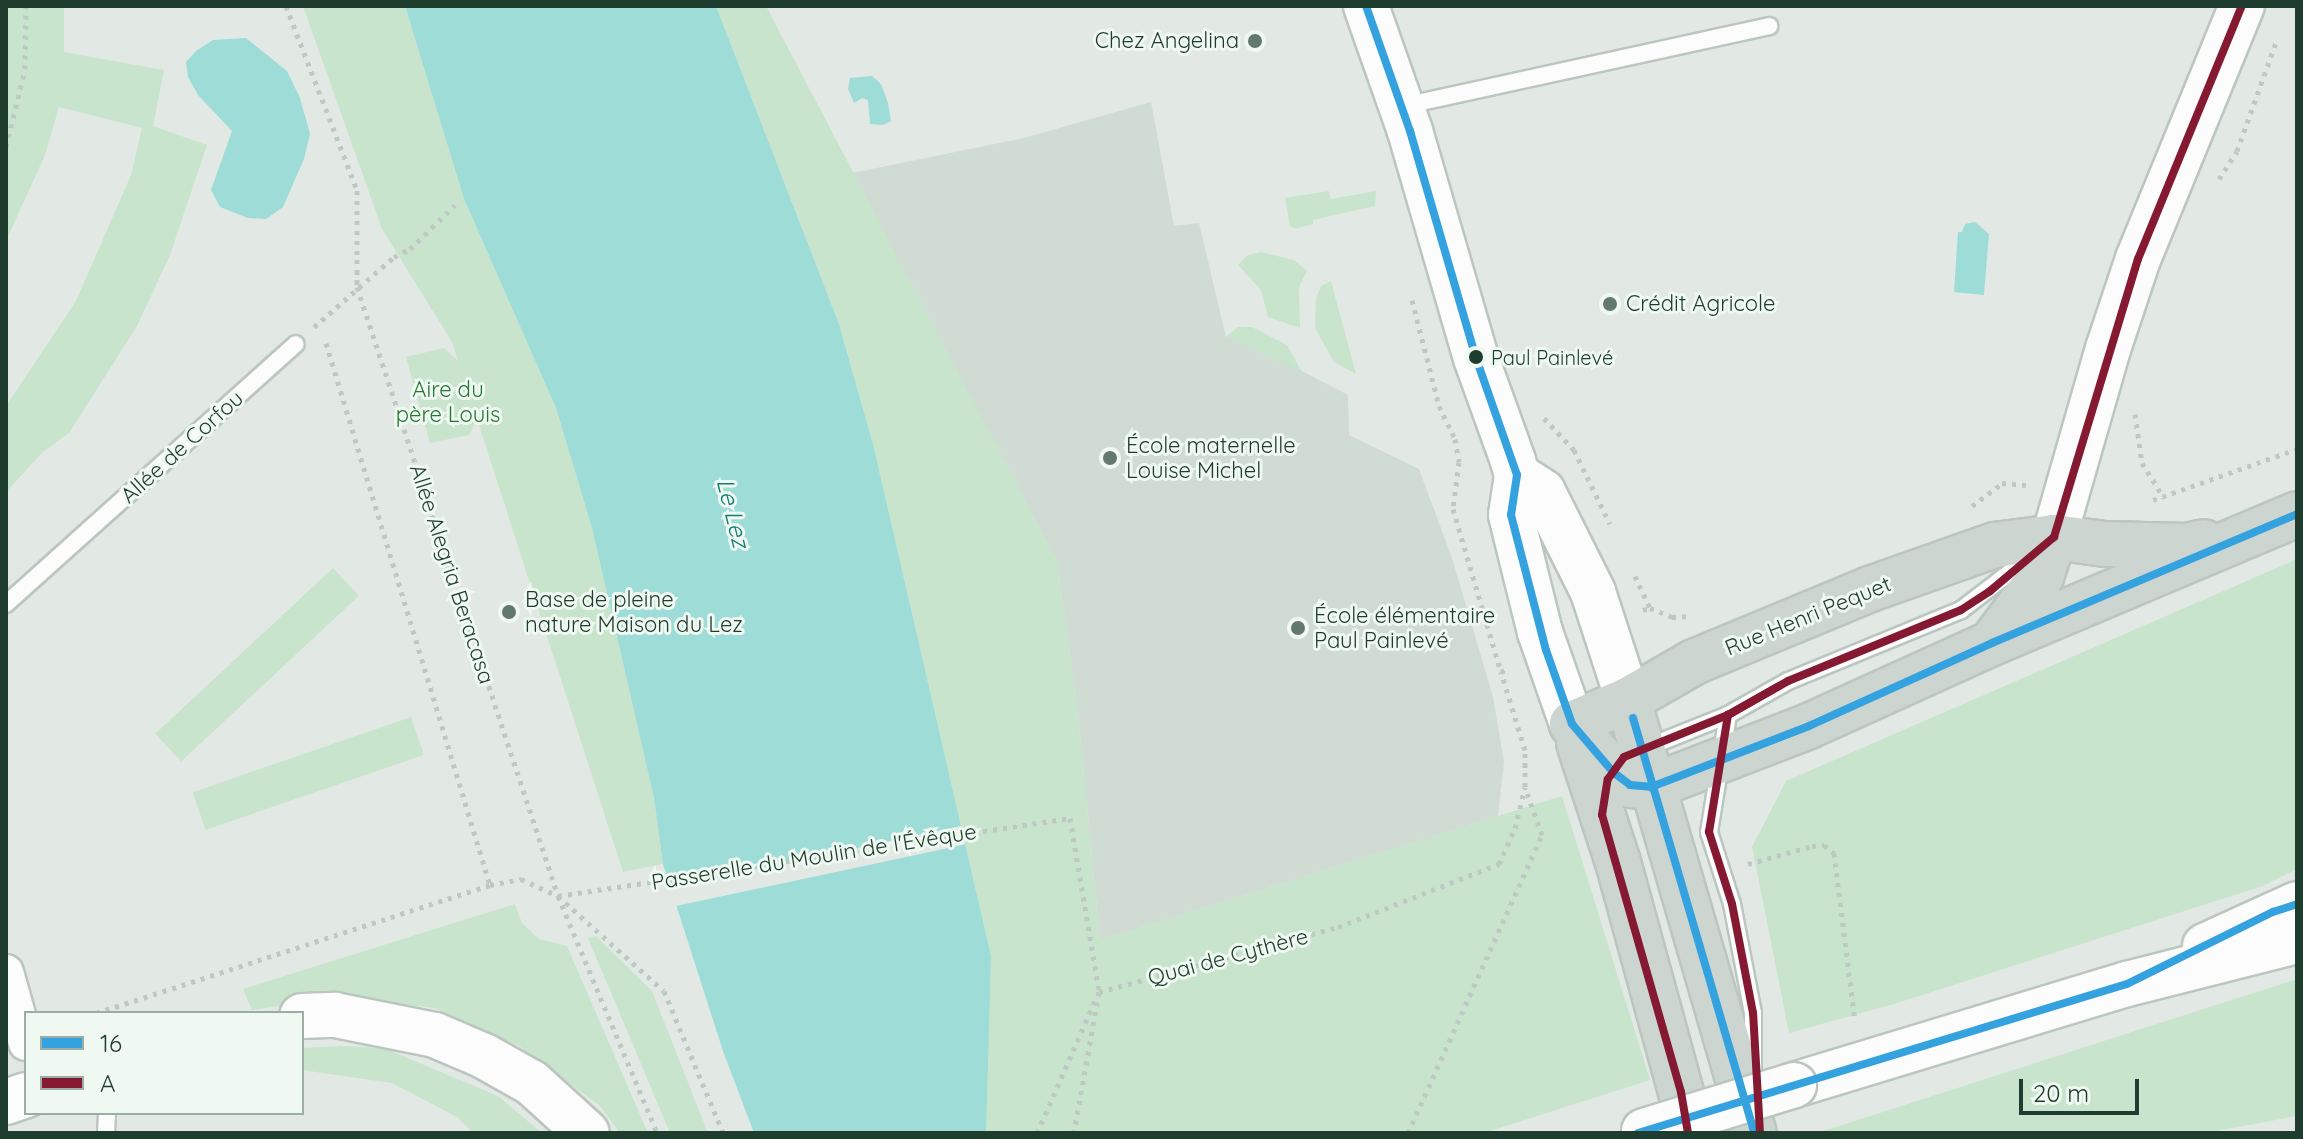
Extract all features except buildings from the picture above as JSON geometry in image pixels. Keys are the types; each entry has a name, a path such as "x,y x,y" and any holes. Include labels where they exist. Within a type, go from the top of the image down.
{"main road":[{"path":"1366,6 1402,106 1476,358 1517,475 1511,515 1540,632 1602,815 1684,1112 1705,1133"},
{"path":"2054,537 2108,349 2138,259 2242,6"},
{"path":"1517,475 1543,492 1593,592 1628,700 1635,770 1673,852 1757,1133"},
{"name":"Rue Henri Pequet","path":"1635,770 1718,759 1809,726 1992,643 2297,514"},
{"name":"Rue Henri Pequet","path":"1572,724 1628,700 1694,662 1870,589 1995,545 2054,537 2105,544 2187,546 2253,531"},
{"name":"Rue Henri Pequet","path":"1992,643 2041,577 2054,537"},
{"path":"1572,724 1635,770"},
{"path":"2127,984 2273,912 2297,904"},
{"path":"1641,1132 2127,984 2297,941"},
{"path":"304,1016 348,1017 435,1035 484,1056 532,1083 587,1133"}],"street":[{"path":"6,972 24,1036"}],"lane":[{"path":"1402,106 1769,26"},
{"name":"Allée de Corfou","path":"6,604 296,344"},
{"path":"1602,815 1608,779 1635,770 1788,681 1961,610 1990,591 2054,537"},
{"path":"1728,715 1718,759 1709,832 1732,904 1753,1013 1757,1133"}],"path":[{"path":"6,147 25,69 26,6"},
{"name":"Allée Alegria Beracasa","path":"286,6 357,190 357,287 558,896 657,1133"},
{"path":"2213,189 2237,151 2275,52 2277,32"},
{"path":"296,344 357,287 410,249 455,205"},
{"path":"320,322 490,885"},
{"path":"2134,406 2142,463 2164,498 2297,449"},
{"path":"1453,509 1501,672"},
{"path":"1408,1133 1542,835 1525,787"},
{"name":"Passerelle du Moulin de l'Évêque","path":"558,896 1070,818 1099,992"},
{"path":"1748,864 1812,846 1824,845 1834,853 1855,1022"},
{"name":"Quai de Cythère","path":"1099,992 1338,927 1499,864"},
{"path":"102,1011 490,885 521,879 558,896 664,991 723,1133"},
{"path":"1037,1133 1099,992"},
{"path":"1074,1133 1099,992"}],"shaded area":[{"path":"1151,102 1174,226 1199,223 1226,337 1273,356 1348,395 1349,435 1419,469 1452,558 1493,697 1504,762 1498,816 1100,940 1078,713 1057,561 852,173 1024,138"}],"green space":[{"path":"6,6 64,6 64,52 164,70 153,126 207,145 170,255 137,326 69,433 43,452 6,492 6,406 76,301 131,175 142,128 59,107 45,155 6,241"},
{"name":"Aire du père Louis","path":"303,6 405,6 464,199 556,408 592,528 654,798 663,864 623,872 477,419 469,435 430,443 406,357 444,348 458,361 452,342 382,229"},
{"path":"716,6 766,6 1057,561 1078,713 1100,940 1562,796 1650,1080 1484,1133 985,1133 991,956 873,444 839,324"},
{"path":"1329,191 1331,199 1376,191 1375,206 1313,220 1313,224 1295,229 1290,226 1285,198"},
{"path":"1261,252 1294,260 1307,271 1299,287 1300,328 1268,317 1261,290 1238,265 1248,255"},
{"path":"1331,281 1356,374 1334,362 1315,328 1316,298 1321,286"},
{"path":"1238,327 1252,327 1287,345 1302,372 1226,337"},
{"path":"2297,559 2297,869 2263,886 1894,1004 1789,1033 1752,847 1786,781"},
{"path":"333,568 359,596 181,762 155,734"},
{"path":"411,717 424,755 206,830 193,792"},
{"path":"515,904 522,923 539,939 567,946 648,1133 620,1133 600,1106 519,1046 435,1008 343,997 252,1010 243,989"},
{"path":"596,936 652,991 708,1133 670,1133 588,938"},
{"path":"2297,979 2297,1116 2205,1133 1817,1133"},
{"path":"304,1048 384,1048 498,1096 542,1133 473,1133 457,1117 392,1083 304,1070"}],"water":[{"name":"Le Lez","path":"405,6 716,6 839,324 873,444 991,956 986,1133 754,1133 723,1051 663,864 654,798 592,528 556,408 464,199"},
{"path":"246,38 287,71 300,98 310,134 304,159 283,207 266,219 248,218 220,207 211,190 232,131 198,95 188,77 186,62 213,40"},
{"path":"872,76 881,84 888,103 891,121 883,125 870,124 868,100 862,98 854,103 848,89 850,78"},
{"path":"1975,222 1989,234 1984,295 1954,292 1958,232 1962,232 1965,224"}],"pier":[{"path":"961,826 965,845 672,907 669,888"}],"transit line":[{"name":"16","path":"1366,6 1410,131 1476,358 1517,475 1511,515 1546,650 1572,724 1613,772 1630,785 1651,787 1809,726 1992,643 2297,514"},
{"name":"A","path":"2054,537 2138,259 2242,6"},
{"name":"A","path":"1688,1133 1681,1092 1602,815 1608,779 1624,757 1728,715 1788,681 1961,610 1990,591 2054,537"},
{"name":"A","path":"1760,1133 1753,1013 1732,904 1709,832 1728,715 1779,686"},
{"name":"16","path":"1633,718 1754,1133"},
{"name":"16","path":"1638,1133 2127,984 2273,912 2297,904"}],"place":[{"name":"Chez Angelina","path":"1255,41"},
{"name":"Crédit Agricole","path":"1610,304"},
{"name":"Paul Painlevé","path":"1476,357"},
{"name":"École maternelle Louise Michel","path":"1110,458"},
{"name":"Base de pleine nature Maison du Lez","path":"509,612"},
{"name":"École élémentaire Paul Painlevé","path":"1298,628"}]}
